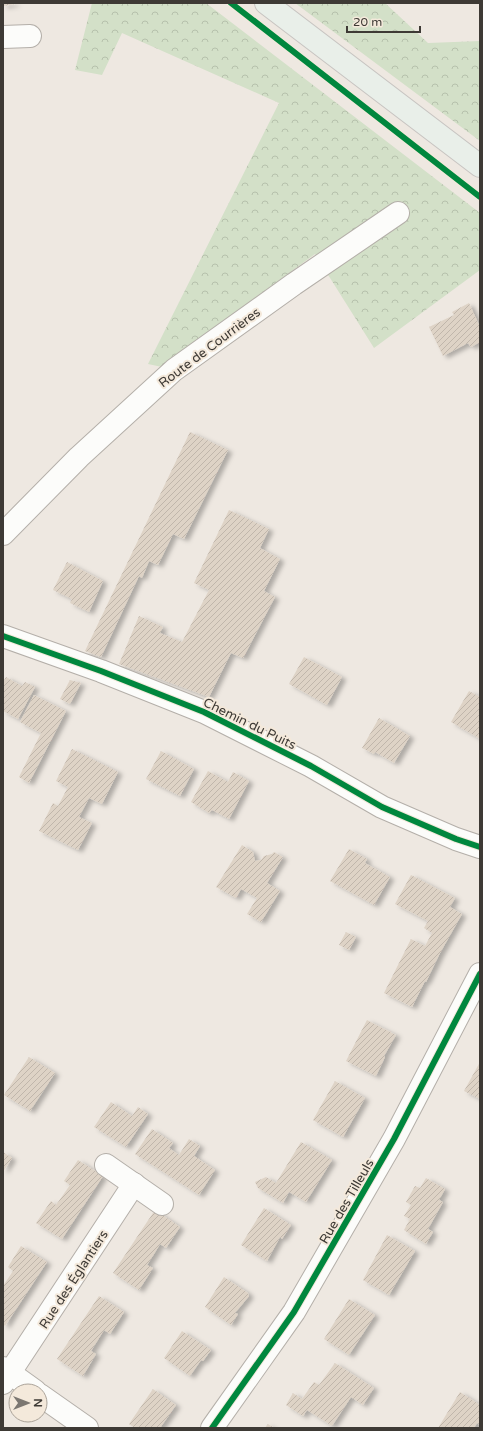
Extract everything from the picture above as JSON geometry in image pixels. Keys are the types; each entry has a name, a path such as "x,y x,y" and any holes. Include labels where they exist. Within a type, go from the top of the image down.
{"main road":[{"path":"266,3 480,166"}],"street":[{"path":"3,37 30,36"},
{"name":"Route de Courrières","path":"3,534 79,457 174,370 294,284 398,213"},
{"name":"Chemin du Puits","path":"3,636 101,671 204,712 306,763 382,807 456,839 480,847"},
{"name":"Rue des Tilleuls","path":"212,1428 294,1312 394,1139 480,974"},
{"path":"106,1165 162,1204"},
{"name":"Rue des Églantiers","path":"6,1375 134,1184"},
{"path":"6,1375 20,1383"},
{"path":"48,1401 86,1428"}],"green space":[{"path":"92,3 206,3 480,213 480,270 374,348 315,254 162,367 148,364 279,103 122,33 102,75 75,70"},
{"path":"295,3 385,3 428,43 480,41 480,141"}],"building":[{"path":"3,3 15,3 15,4 3,6"},
{"path":"469,303 480,327 480,342 471,347 468,343 443,356 429,327 454,315 452,312"},
{"path":"190,432 228,450 184,539 173,534 158,565 149,561 142,578 139,576 101,657 85,651"},
{"path":"229,510 269,529 260,548 280,559 264,591 275,597 243,658 231,653 209,697 119,664 139,616 163,627 160,633 182,642 209,590 194,583"},
{"path":"67,562 103,581 89,612 70,603 72,599 53,590"},
{"path":"304,657 342,677 327,705 289,684"},
{"path":"6,677 22,686 25,682 35,687 18,719 3,711 3,682"},
{"path":"70,680 81,683 70,704 60,699"},
{"path":"469,691 480,697 480,739 451,722"},
{"path":"34,695 66,711 29,783 19,777 41,733 20,722"},
{"path":"379,718 410,736 394,763 375,752 374,754 362,748"},
{"path":"72,749 118,772 102,804 89,798 79,817 92,823 78,850 39,831 53,803 58,806 68,787 56,781"},
{"path":"161,751 194,769 180,796 146,779"},
{"path":"208,771 228,782 233,772 249,781 229,819 212,810 209,813 191,802"},
{"path":"242,845 253,852 255,861 261,860 264,856 274,852 283,857 267,883 280,891 261,922 247,914 257,898 241,889 236,898 216,887"},
{"path":"349,849 367,859 365,863 390,877 374,905 330,881"},
{"path":"411,875 455,898 450,907 462,914 412,1007 384,993 411,939 425,946 432,933 424,928 428,921 395,904"},
{"path":"346,932 356,937 349,950 339,945"},
{"path":"367,1020 396,1035 384,1056 385,1057 376,1076 346,1061"},
{"path":"29,1057 55,1073 30,1111 4,1095"},
{"path":"480,1062 480,1099 464,1091"},
{"path":"335,1081 365,1098 343,1137 313,1120"},
{"path":"111,1102 132,1116 138,1107 148,1114 126,1147 94,1127"},
{"path":"152,1129 173,1143 169,1148 179,1155 189,1139 200,1146 194,1156 215,1170 199,1195 135,1154"},
{"path":"301,1142 332,1160 306,1202 289,1192 283,1203 258,1188 255,1182 266,1177 276,1183"},
{"path":"3,1152 12,1158 3,1172"},
{"path":"78,1160 103,1176 62,1239 36,1223 51,1201 56,1205 70,1185 64,1181"},
{"path":"426,1178 445,1189 439,1200 443,1202 428,1229 433,1232 426,1244 404,1230 410,1219 404,1216 411,1205 406,1202 415,1186 420,1188"},
{"path":"264,1208 291,1225 282,1239 280,1237 267,1261 241,1245"},
{"path":"155,1210 180,1227 166,1248 160,1244 147,1265 153,1268 139,1290 113,1273"},
{"path":"387,1235 415,1251 389,1295 363,1280"},
{"path":"21,1246 47,1262 5,1326 3,1324 3,1286 13,1271 8,1267"},
{"path":"224,1277 248,1293 249,1296 235,1313 238,1314 231,1325 205,1307"},
{"path":"99,1296 124,1312 110,1334 104,1330 91,1351 96,1354 83,1376 57,1359"},
{"path":"349,1299 375,1315 349,1355 324,1339"},
{"path":"182,1331 211,1350 203,1361 201,1360 190,1376 164,1358"},
{"path":"335,1363 374,1388 363,1405 351,1397 332,1426 307,1410 303,1416 286,1405 293,1393 302,1399 314,1382 319,1385"},
{"path":"153,1389 176,1405 160,1428 135,1428 129,1424"},
{"path":"460,1392 480,1405 480,1425 477,1423 474,1428 438,1428"},
{"path":"268,1424 274,1428 265,1428"}],"cycle path":[{"path":"231,3 480,197"},
{"path":"3,636 101,671 204,712 311,766 382,807 456,839 480,847"},
{"path":"212,1428 294,1312 394,1139 480,974"}]}
